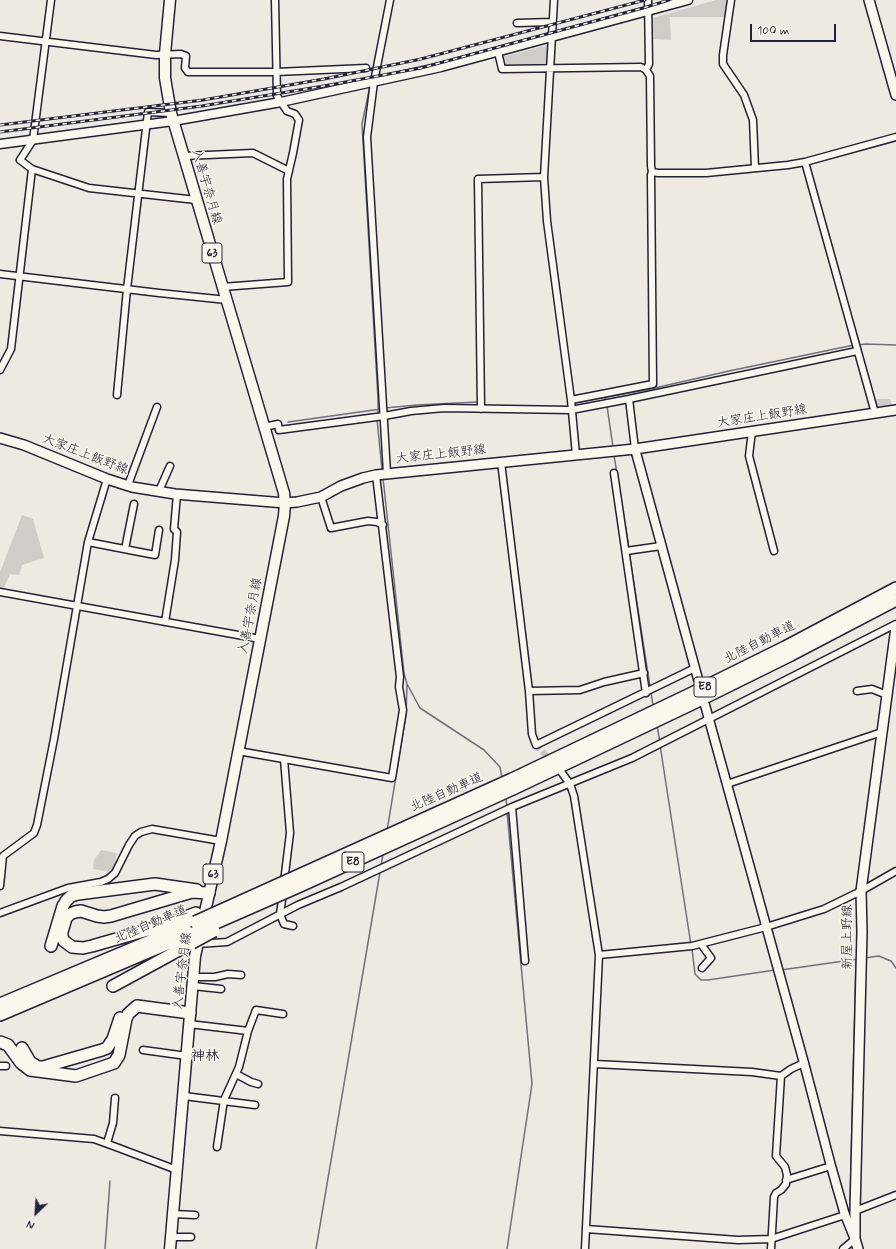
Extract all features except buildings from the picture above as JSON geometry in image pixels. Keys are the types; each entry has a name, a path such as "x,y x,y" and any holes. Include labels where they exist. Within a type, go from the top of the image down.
{"highway":[{"name":"北陸自動車道","path":"0,1015 194,940 298,887 512,784 785,647 896,588"},
{"name":"北陸自動車道","path":"0,1004 195,918 298,876 512,784 692,704 791,655 896,600"},
{"path":"46,945 54,935 63,906 71,896 155,884 209,893"},
{"path":"195,918 83,948 72,947 64,941 62,937 66,918 75,912 81,911 104,917 112,916 192,892 209,893"},
{"path":"113,986 194,940"},
{"path":"26,1047 27,1059 34,1065 43,1067 107,1048 113,1039 123,1011 132,1004 144,1002 190,1013"},
{"path":"0,1042 8,1046 21,1063 30,1070 76,1076 114,1063 119,1055 128,1014 137,1006 190,1013"}],"main road":[{"name":"入善宇奈月線","path":"170,0 165,54 165,78 172,117 284,493 285,503 284,516 221,841 209,893 194,940 193,982 170,1249"},
{"path":"869,0 896,95"},
{"name":"大家庄上飯野線","path":"0,438 24,445 107,479 128,485 177,494 285,503 321,497 363,478 376,475 635,449 896,410"},
{"name":"新屋上野線","path":"858,1249 855,1239 855,1211 862,932 861,891 887,695 893,665 896,627"}],"street":[{"path":"51,0 33,140 20,160 32,169 89,188 196,200"},
{"path":"222,287 288,282 287,179 294,153 299,120 295,114 287,111 277,96 275,0"},
{"path":"387,474 367,137 374,82 390,0"},
{"path":"554,0 544,177 548,228 571,400 576,455"},
{"path":"646,70 649,64 648,0"},
{"path":"0,144 147,124 172,117 281,102 374,82 498,52 688,0"},
{"path":"731,0 723,55 724,64 744,95 753,120 755,168"},
{"path":"517,23 552,22"},
{"path":"0,36 156,55 181,54 186,56 185,68 188,72 276,72 366,68"},
{"path":"498,52 502,69 641,67 646,70 650,76 653,384 571,400"},
{"path":"117,395 147,124"},
{"path":"652,172 706,173 805,162 896,137"},
{"path":"184,156 253,153 289,171"},
{"path":"805,162 875,413"},
{"path":"0,370 11,350 32,169"},
{"path":"481,409 478,179 544,177"},
{"path":"0,274 227,300"},
{"path":"264,427 278,424 279,430 411,411 438,409 571,410 857,351"},
{"path":"629,399 635,449 698,679"},
{"path":"128,485 157,407"},
{"path":"752,431 749,456 774,551"},
{"path":"501,462 529,691 532,734 536,745 695,668"},
{"path":"160,491 170,466"},
{"path":"614,474 646,692"},
{"path":"238,751 392,778 403,710 399,687 400,677 376,475"},
{"path":"0,886 3,856 34,833 37,825 54,738 88,542 107,479"},
{"path":"165,622 175,560 177,532 174,529 177,494"},
{"path":"321,497 331,528 368,521 377,522 383,525"},
{"path":"125,549 134,504"},
{"path":"88,542 155,555 159,530"},
{"path":"626,551 661,546"},
{"path":"0,592 260,639"},
{"path":"194,940 227,942 298,905 341,887 512,807 632,758 896,624"},
{"path":"529,691 580,690 604,682 644,673"},
{"path":"857,691 872,689 887,695"},
{"path":"705,705 831,1166 845,1215 855,1239 843,1249"},
{"path":"727,784 882,732"},
{"path":"284,759 290,833 280,914 284,924 293,926"},
{"path":"562,774 570,784 574,796 599,955 585,1249"},
{"path":"512,807 525,961"},
{"path":"0,913 68,888 101,882 108,879 115,873 135,836 141,832 152,829 221,841"},
{"path":"599,955 692,946 766,927 824,908 861,891 896,871"},
{"path":"701,944 711,958 702,968"},
{"path":"193,982 228,974 241,974"},
{"path":"193,982 221,989"},
{"path":"217,1146 224,1100 239,1066 248,1031 256,1010 283,1014"},
{"path":"189,1024 248,1031"},
{"path":"143,1050 187,1056"},
{"path":"595,1064 752,1072 781,1076 804,1063"},
{"path":"236,1074 258,1084"},
{"path":"771,1249 774,1197 776,1193 786,1184 785,1167 776,1156 781,1076"},
{"path":"184,1096 255,1105"},
{"path":"107,1144 113,1123 114,1098"},
{"path":"0,1131 94,1139 177,1170"},
{"path":"786,1180 831,1166"},
{"path":"855,1211 896,1195"},
{"path":"173,1214 195,1215"},
{"path":"586,1229 738,1240 772,1239 845,1215"},
{"path":"171,1237 191,1237"}],"shaded area":[{"path":"716,0 729,0 726,17 670,17 671,40 651,39 652,18"},
{"path":"548,45 546,64 544,66 503,67 501,57"},
{"path":"874,399 890,399 892,406 877,409"},
{"path":"22,515 33,519 44,558 22,565 19,575 10,574 3,590 0,590 0,572"},
{"path":"101,850 117,853 114,868 111,872 93,869 94,860"}],"waterway":[{"path":"371,80 387,0"},
{"path":"370,86 362,124 378,415"},
{"path":"574,403 646,390 854,345"},
{"path":"858,345 896,345"},
{"path":"605,397 606,402"},
{"path":"385,408 477,402"},
{"path":"607,406 613,447"},
{"path":"288,422 381,409"},
{"path":"377,419 382,470"},
{"path":"614,455 629,548"},
{"path":"383,478 404,673 407,684 420,708 484,750 500,767 502,778"},
{"path":"629,552 650,686"},
{"path":"387,831 406,715 407,684"},
{"path":"651,692 653,706"},
{"path":"657,726 660,742"},
{"path":"660,745 691,945"},
{"path":"506,798 507,808"},
{"path":"507,812 532,1084 507,1249"},
{"path":"381,866 383,854"},
{"path":"316,1249 380,872"},
{"path":"692,949 695,974 701,980 775,970"},
{"path":"864,958 879,956 891,961 896,968"},
{"path":"850,1203 856,959"},
{"path":"781,970 858,959"},
{"path":"105,1249 110,1181"}],"tunnel":[{"path":"536,745 551,761"}],"railway":[{"path":"0,125 203,100 324,79 421,59 645,0"},
{"path":"0,132 202,106 421,68 669,0"}],"district":[{"name":"神林","path":"205,1057"}]}
